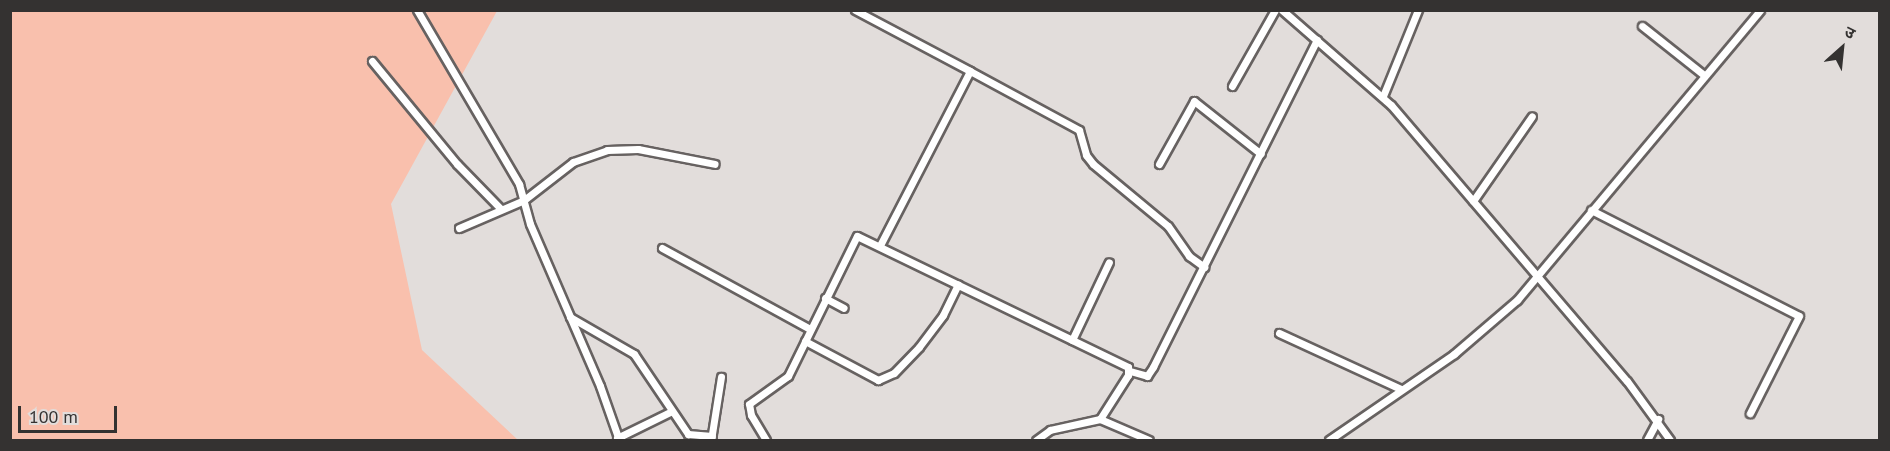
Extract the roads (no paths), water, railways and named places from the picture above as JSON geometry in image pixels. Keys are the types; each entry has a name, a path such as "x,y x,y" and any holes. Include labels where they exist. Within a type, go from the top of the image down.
{"street":[{"path":"417,10 509,167 618,439 672,411"},
{"path":"855,10 1079,130 1093,164 1168,226 1189,256 1204,267"},
{"path":"1232,86 1275,10"},
{"path":"1282,10 1383,96 1658,419 1670,441"},
{"path":"1383,96 1418,10"},
{"path":"1329,441 1477,337 1538,276 1760,10"},
{"path":"1642,26 1704,75"},
{"path":"766,441 751,415 749,404 788,376 857,236 880,245 1130,371 1149,375 1317,40"},
{"path":"372,61 457,164 500,208"},
{"path":"880,245 970,71"},
{"path":"1159,164 1194,101 1261,154"},
{"path":"1473,201 1532,116"},
{"path":"459,228 500,208 524,200 573,162 608,150 638,148 716,164"},
{"path":"1591,210 1799,316 1750,413"},
{"path":"663,248 810,329"},
{"path":"1072,340 1109,262"},
{"path":"805,341 878,380 894,373 919,347 944,315 957,284"},
{"path":"825,298 844,308"},
{"path":"570,316 634,354 689,435 711,438 721,377"},
{"path":"1278,333 1401,389"},
{"path":"1100,419 1130,371"},
{"path":"1036,441 1050,430 1100,419 1149,441"},
{"path":"1647,441 1658,419"}]}
